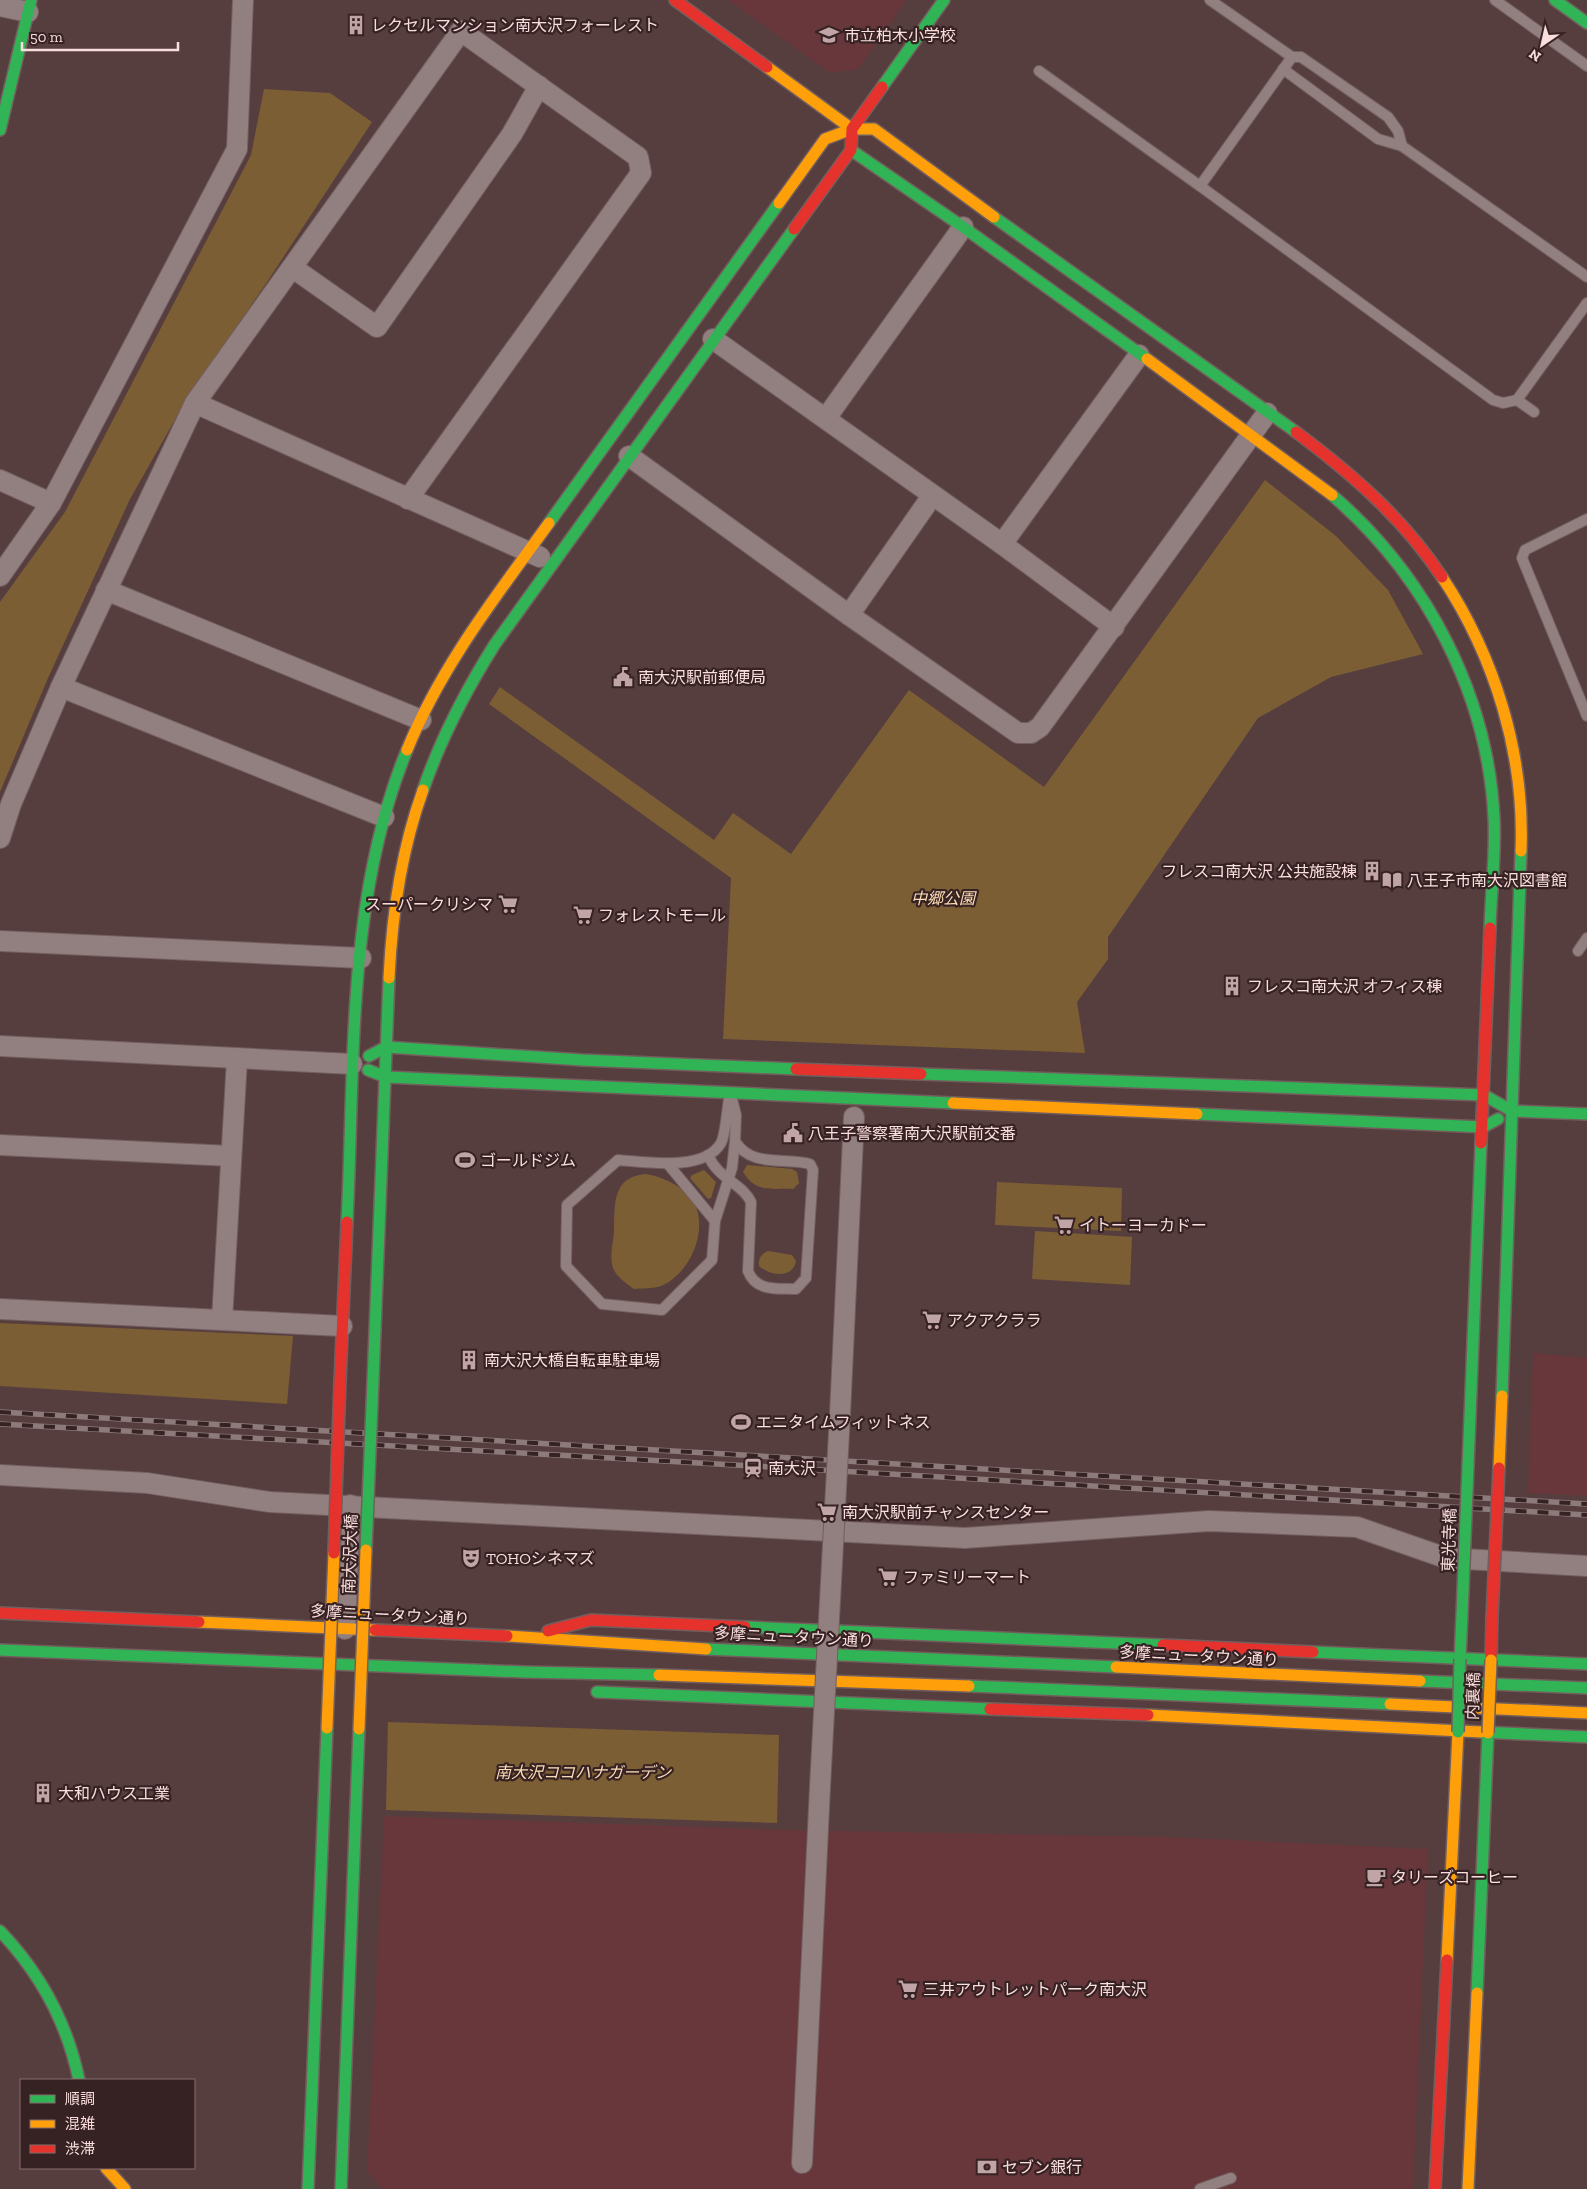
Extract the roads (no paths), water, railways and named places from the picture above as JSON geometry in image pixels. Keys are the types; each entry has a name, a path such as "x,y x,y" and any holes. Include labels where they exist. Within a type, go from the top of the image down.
{"street":[{"path":"0,576 52,502 236,149 243,0"},
{"path":"676,0 852,130 874,129 1267,413 1370,491 1421,548 1452,592 1482,652 1502,702 1512,745 1522,828 1512,1111"},
{"path":"851,150 852,130 944,0"},
{"path":"1555,0 1587,23"},
{"path":"0,6 30,6 0,130"},
{"path":"0,838 11,804 61,687 195,403 461,31 638,157 641,173 408,499"},
{"path":"293,268 377,327 512,134 539,86"},
{"name":"南大沢大橋","path":"308,2189 352,1064 371,871 384,817 409,746 434,692 456,653 825,139 852,130"},
{"name":"南大沢大橋","path":"341,2189 392,915 409,829 438,747 458,706 495,644 851,150"},
{"name":"東光寺橋","path":"851,150 963,227 1138,355 1317,482 1370,530 1415,585 1446,636 1459,666 1485,750 1493,805 1483,1127 1460,1659"},
{"path":"826,418 963,227"},
{"path":"713,339 1002,544 1114,627"},
{"path":"1002,544 1138,355"},
{"path":"195,403 553,563"},
{"path":"629,456 849,615 1010,728 1018,733 1025,734 1040,727 1267,413"},
{"path":"0,480 52,502"},
{"path":"849,615 932,496"},
{"path":"106,590 421,720"},
{"path":"61,687 384,817"},
{"path":"0,942 361,958"},
{"path":"0,1046 352,1064 386,1077 731,1078 1484,1095 1512,1111 1587,1114"},
{"path":"352,1064 386,1047 573,1059 731,1078 1483,1127 1512,1111"},
{"path":"222,1320 237,1058"},
{"name":"内裏橋","path":"1468,2189 1500,1468 1512,1111"},
{"path":"802,2163 854,1117"},
{"path":"0,1145 231,1156"},
{"path":"0,1309 342,1326"},
{"path":"0,1475 147,1483 270,1502 965,1538 1209,1521 1357,1527 1446,1558 1587,1566"},
{"path":"345,1629 350,1505"},
{"name":"多摩ニュータウン通り","path":"0,1613 525,1637 770,1653 1587,1688"},
{"path":"525,1637 592,1620 1380,1653 1460,1659 1587,1664"},
{"path":"0,1650 524,1672 757,1677 1587,1713"},
{"name":"内裏橋","path":"1435,2189 1460,1659"},
{"path":"524,1672 569,1685"},
{"path":"587,1690 596,1692 1210,1718 1587,1737"},
{"path":"0,1931 21,1952 67,2029 79,2079"},
{"path":"107,2169 125,2189"}],"lane":[{"path":"1210,0 1292,57 1301,57 1310,62 1388,117 1398,131 1402,146"},
{"path":"1495,0 1587,66"},
{"path":"1200,186 1292,57"},
{"path":"1283,69 1378,138 1402,146 1587,277"},
{"path":"1039,71 1493,400 1503,403 1517,400 1587,303"},
{"path":"1517,400 1534,412"},
{"path":"1587,519 1525,550 1522,558 1587,716"},
{"path":"1578,952 1587,938"},
{"path":"731,1078 736,1115 736,1141 728,1181 715,1221 712,1260 662,1310 602,1304 566,1266 567,1205 618,1160 683,1163 714,1151 723,1137 731,1078"},
{"path":"708,1154 713,1165 728,1181 748,1196 751,1202 748,1271 751,1279 757,1285 763,1287 796,1289 801,1286 806,1278 813,1170 810,1164 800,1161 759,1160 740,1148 736,1141"},
{"path":"667,1163 715,1221"},
{"path":"1200,2189 1231,2178"}],"railway":[{"path":"0,1412 1587,1504"},
{"path":"0,1424 1587,1515"}],"place":[{"name":"レクセルマンション南大沢フォーレスト","path":"356,25"},
{"name":"市立柏木小学校","path":"829,35"},
{"name":"南大沢駅前郵便局","path":"623,677"},
{"name":"フレスコ南大沢 公共施設棟","path":"1372,871"},
{"name":"八王子市南大沢図書館","path":"1392,880"},
{"name":"スーパークリシマ","path":"508,904"},
{"name":"フォレストモール","path":"583,915"},
{"name":"フレスコ南大沢 オフィス棟","path":"1232,986"},
{"name":"八王子警察署南大沢駅前交番","path":"793,1133"},
{"name":"ゴールドジム","path":"465,1160"},
{"name":"イトーヨーカドー","path":"1064,1225"},
{"name":"アクアクララ","path":"932,1320"},
{"name":"南大沢大橋自転車駐車場","path":"469,1360"},
{"name":"エニタイムフィットネス","path":"741,1422"},
{"name":"南大沢","path":"753,1468"},
{"name":"南大沢駅前チャンスセンター","path":"827,1512"},
{"name":"TOHOシネマズ","path":"471,1558"},
{"name":"ファミリーマート","path":"888,1577"},
{"name":"大和ハウス工業","path":"43,1793"},
{"name":"タリーズコーヒー","path":"1376,1877"},
{"name":"三井アウトレットパーク南大沢","path":"908,1989"},
{"name":"セブン銀行","path":"987,2167"}],"park label":[{"name":"中郷公園","path":"943,898"},
{"name":"南大沢ココハナガーデン","path":"583,1772"}]}
